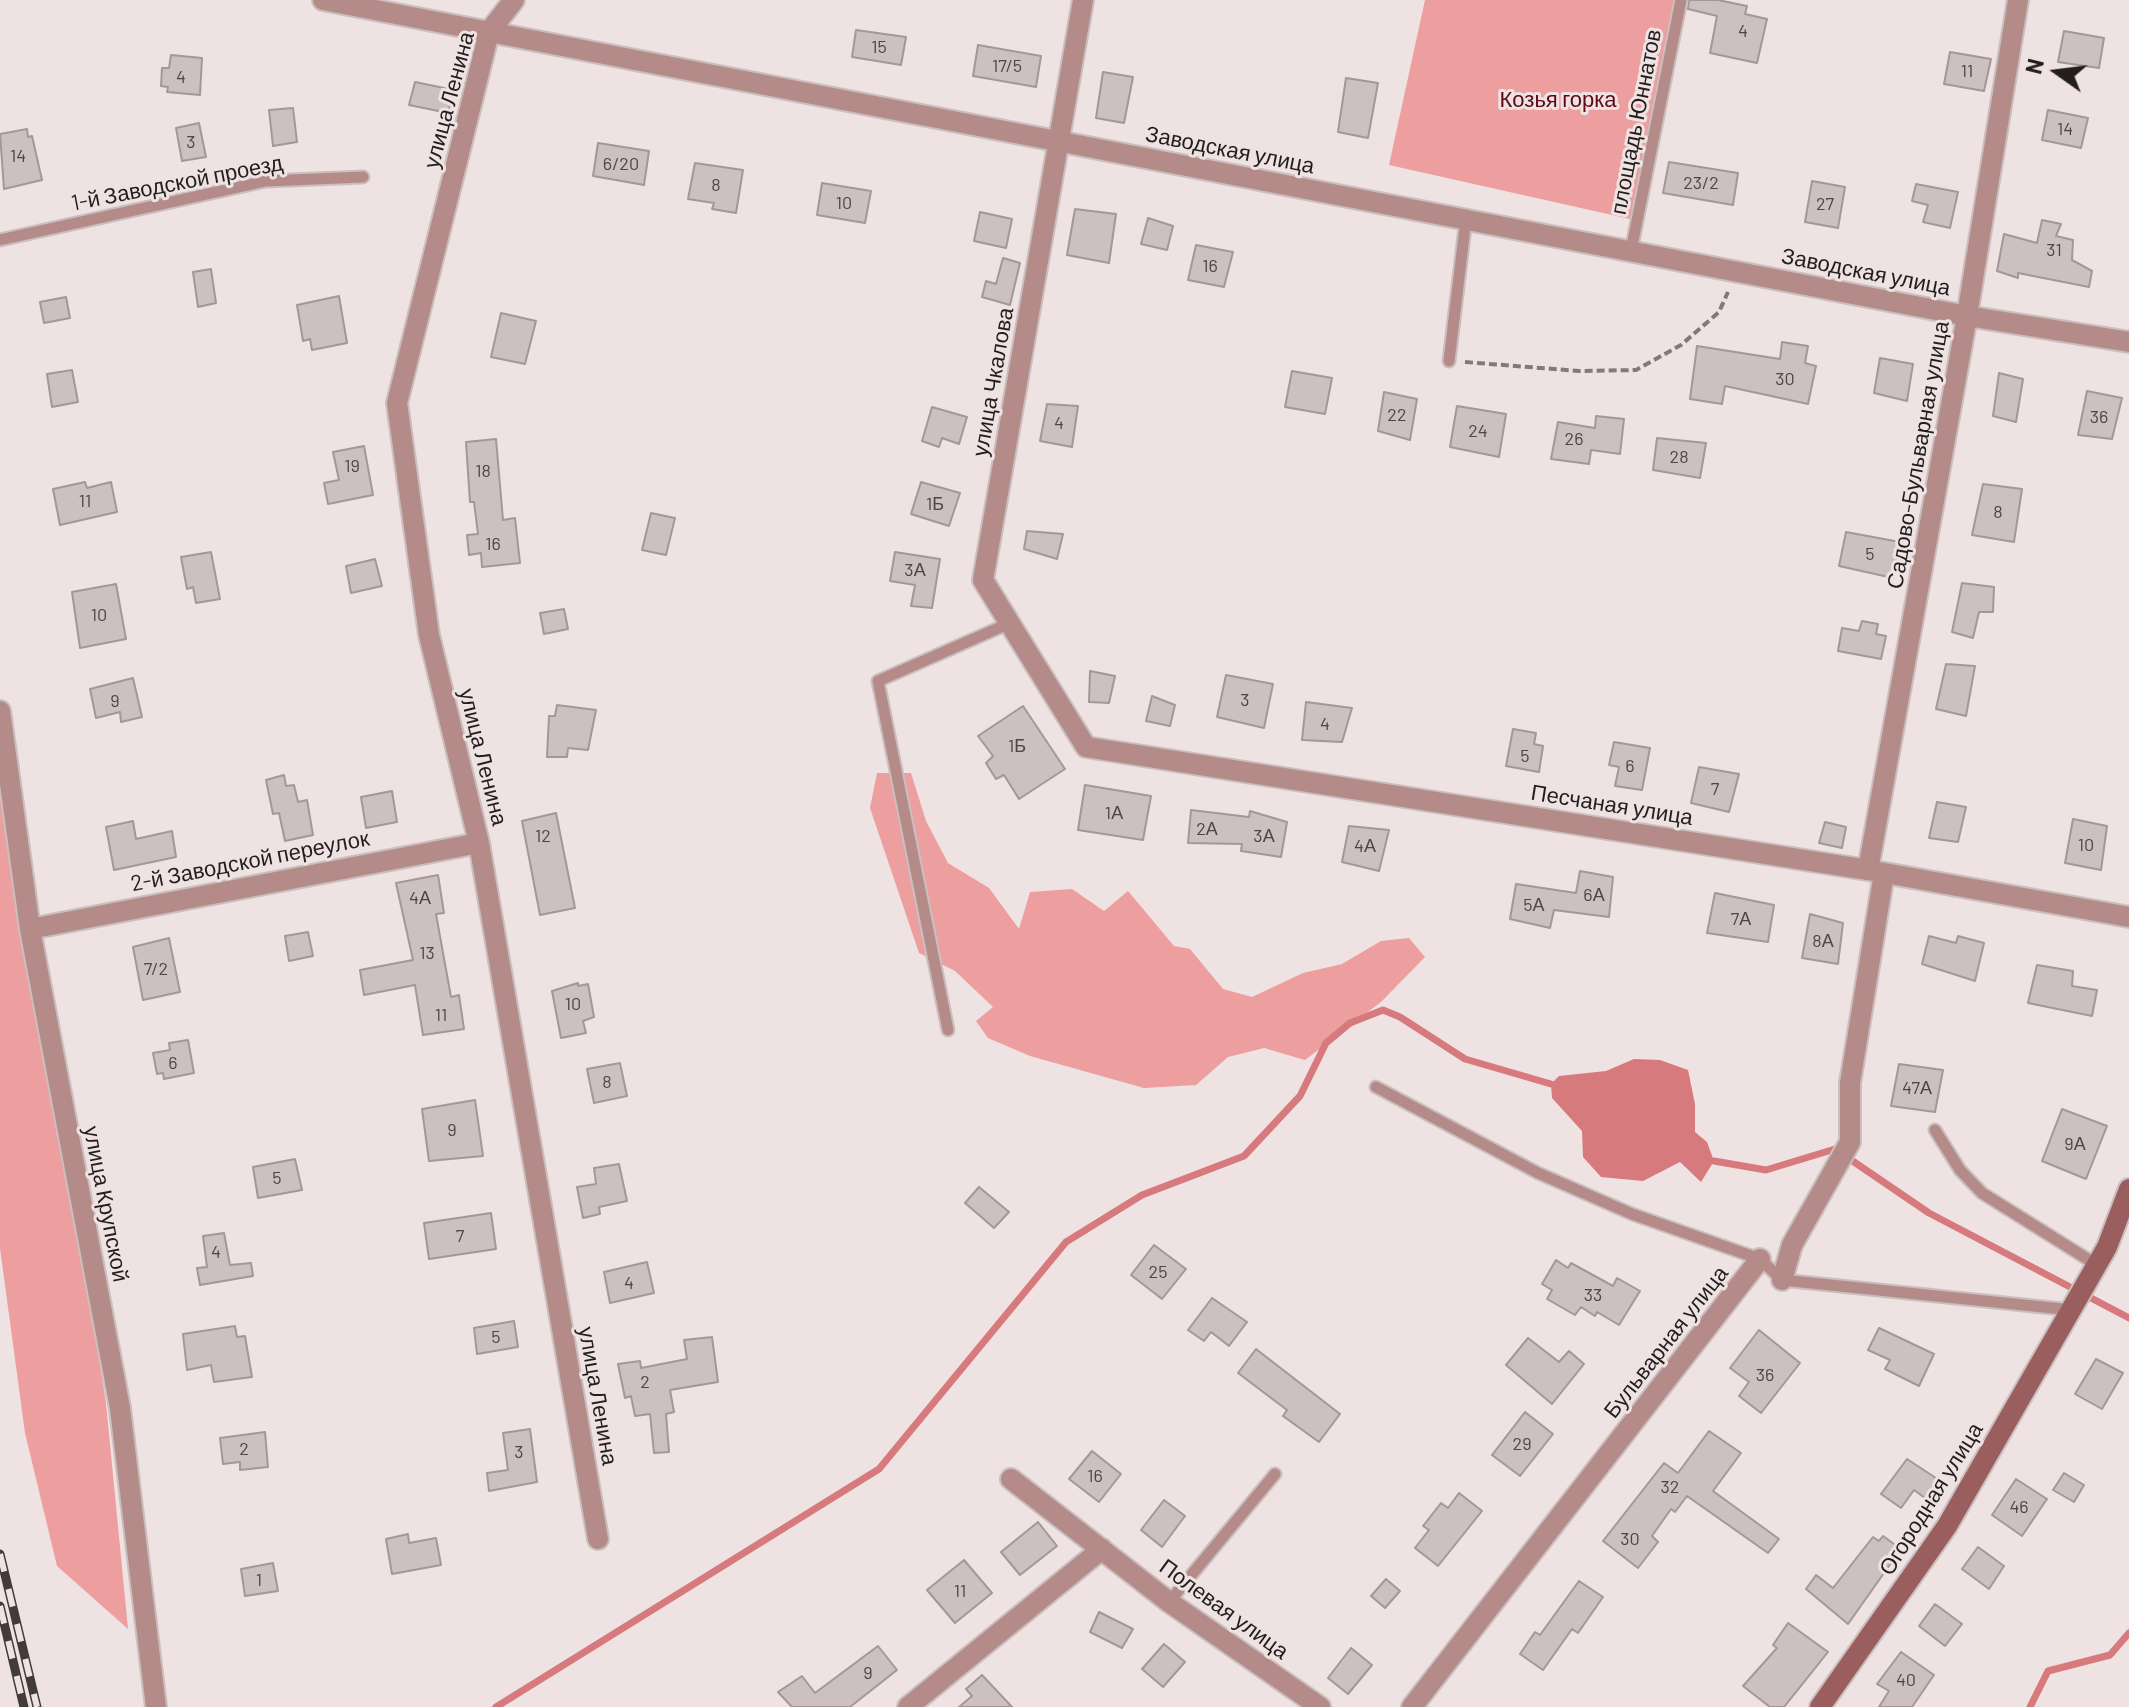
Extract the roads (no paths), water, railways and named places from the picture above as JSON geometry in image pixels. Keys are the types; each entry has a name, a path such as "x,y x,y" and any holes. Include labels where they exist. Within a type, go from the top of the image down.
{"street":[{"name":"Заводская улица","path":"323,0 1967,316 2129,342"},
{"name":"улица Ленина","path":"514,0 489,32 397,403 429,635 479,843 598,1539"},
{"name":"улица Чкалова","path":"1083,0 983,580 1086,747"},
{"name":"Садово-Бульварная улица","path":"1782,1280 1792,1245 1850,1142 1850,1083 1876,871 2018,0"},
{"name":"улица Крупской","path":"0,711 30,929 120,1408 156,1707"},
{"name":"Песчаная улица","path":"1086,747 1876,871 2129,917"},
{"name":"2-й Заводской переулок","path":"30,929 479,843"},
{"name":"Огородная улица","path":"1820,1707 1947,1526 2097,1265 2129,1189"},
{"name":"Бульварная улица","path":"1412,1707 1760,1259"},
{"name":"Полевая улица","path":"1011,1479 1169,1602 1320,1707"},
{"path":"908,1707 1102,1549"}],"lane":[{"name":"площадь Юннатов","path":"1631,251 1681,0"},
{"name":"1-й Заводской проезд","path":"0,240 266,181 363,177"},
{"path":"1449,361 1466,219"},
{"path":"948,1030 878,681 1010,623"},
{"path":"1376,1087 1538,1173 1632,1214 1760,1259"},
{"path":"1935,1130 1960,1170 1982,1193 2097,1265"},
{"name":"Бульварная улица","path":"1760,1259 1782,1280"},
{"path":"1782,1280 2072,1310"},
{"path":"1169,1602 1275,1474"}],"waterway":[{"path":"496,1707 879,1469 1066,1242 1142,1195 1244,1156 1300,1096 1326,1043 1350,1023 1383,1010 1400,1017 1465,1059 1551,1084"},
{"path":"1714,1161 1766,1170 1835,1149 1929,1213 2129,1318"},
{"path":"2030,1707 2048,1671 2110,1655 2129,1633"}],"railway":[{"path":"0,1554 37,1707"},
{"path":"0,1606 24,1707"}],"park label":[{"name":"Козья горка","path":"1558,100"}]}
